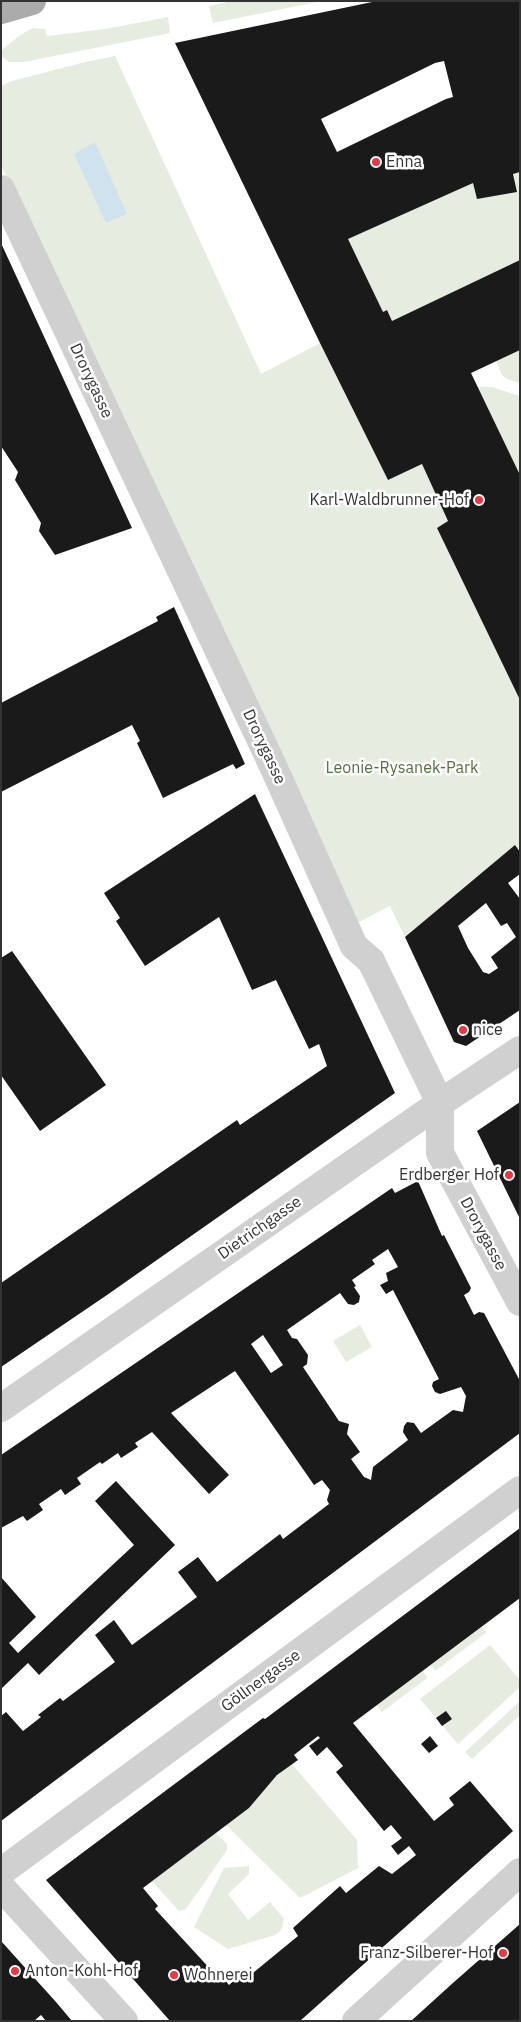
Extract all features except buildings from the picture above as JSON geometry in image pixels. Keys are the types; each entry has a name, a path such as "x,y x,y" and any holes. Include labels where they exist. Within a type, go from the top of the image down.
{"main road":[{"path":"1,10 32,1"}],"street":[{"name":"Drorygasse","path":"1,188 273,766 354,946 371,961 440,1104 440,1153 520,1302"},
{"name":"Dietrichgasse","path":"1,1408 520,1050"},
{"name":"Göllnergasse","path":"1,1872 520,1490"},
{"path":"356,2021 520,1872"},
{"path":"1,1888 124,2021"}],"green space":[{"path":"232,1 322,1 213,23 209,6"},
{"path":"168,17 170,33 24,62 9,62 1,56 1,51 4,48 20,35 33,28 45,29 47,36 105,29"},
{"name":"Leonie-Rysanek-Park","path":"115,56 261,374 320,343 388,480 422,464 448,521 437,528 520,700 520,852 515,846 405,937 390,906 353,925 1,165 1,86 12,81"},
{"path":"520,172 520,260 392,321 387,310 383,312 348,239 473,183 477,199 517,192 513,174"},
{"path":"520,350 520,383 507,379 502,375 496,361"},
{"path":"478,387 492,387 520,396 520,475"},
{"path":"360,1325 372,1347 346,1362 333,1341"},
{"path":"482,1627 487,1632 435,1671 431,1665"},
{"path":"490,1645 520,1680 520,1687 458,1744 420,1699"},
{"path":"423,1671 427,1678 382,1712 377,1705"},
{"path":"520,1701 520,1715 472,1759 465,1752"},
{"path":"292,1764 357,1840 358,1868 300,1898 226,1825 249,1808 277,1775"},
{"path":"216,1833 227,1844 227,1850 186,1909 179,1911 152,1881"},
{"path":"249,1866 249,1874 228,1894 248,1920 270,1902 284,1919 281,1930 275,1935 228,1949 194,1927 224,1868"}],"water":[{"path":"95,142 127,214 106,223 74,154"}],"place":[{"name":"Enna","path":"376,162"},
{"name":"Karl-Waldbrunner-Hof","path":"479,500"},
{"name":"nice","path":"463,1030"},
{"name":"Erdberger Hof","path":"509,1175"},
{"name":"Franz-Silberer-Hof","path":"503,1953"},
{"name":"Anton-Kohl-Hof","path":"15,1971"},
{"name":"Wohnerei","path":"174,1975"}]}
